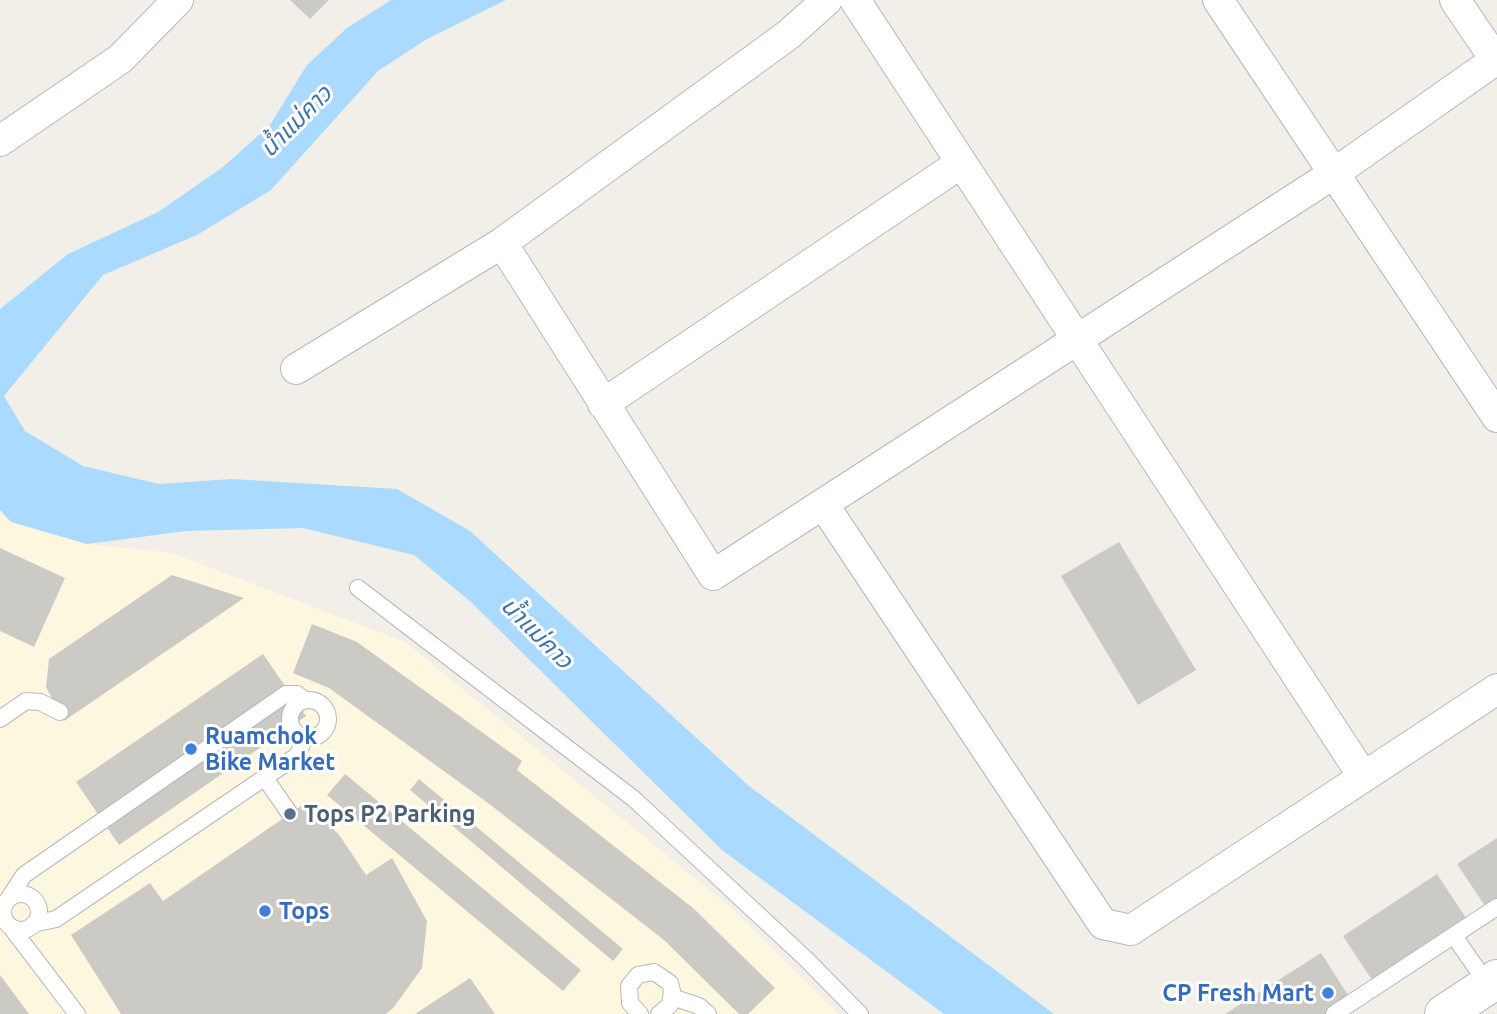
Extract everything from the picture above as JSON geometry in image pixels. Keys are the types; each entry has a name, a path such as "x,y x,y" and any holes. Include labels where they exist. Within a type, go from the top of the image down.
{"main road":[{"path":"1444,1014 1493,982"}],"street":[{"path":"0,141 120,59 178,0"},
{"path":"296,369 502,243 788,34 827,0"},
{"path":"855,0 1363,776"},
{"path":"1218,0 1497,417"},
{"path":"502,243 713,575 1333,174 1496,60 1455,0"},
{"path":"603,404 961,163"},
{"path":"823,504 1103,924 1131,930 1497,689"}],"lane":[{"path":"358,588 634,799 806,959 860,1014"},
{"path":"77,1014 5,919 3,909 24,875 286,695 297,694 321,705 328,716 322,733 304,738"},
{"path":"304,699 293,708 289,720 294,731 304,738"},
{"path":"0,719 26,701 40,702 60,712"},
{"path":"5,919 24,929 56,919 298,755 304,738"},
{"path":"265,778 290,814"},
{"path":"9,898 20,894 34,899 38,911 33,925"},
{"path":"1334,1014 1497,907"},
{"path":"1454,936 1493,982"},
{"path":"640,1014 629,1003 629,986 638,975 645,972 662,975 670,983 670,1005 659,1014"},
{"path":"672,997 699,1006 708,1014"}],"shaded area":[{"path":"0,510 11,522 87,544 172,553 405,642 729,906 839,1014 0,1014"}],"water":[{"name":"น้ำแม่คาว","path":"391,0 506,0 427,39 378,71 271,190 197,235 103,275 4,396 25,431 83,466 159,484 232,479 397,489 470,531 749,786 1054,1014 944,1014 722,850 471,602 414,555 303,528 186,531 87,544 11,522 0,510 0,309 68,254 158,212 223,167 270,125 307,65 347,28"}],"building":[{"path":"290,0 329,0 310,19"},
{"path":"1119,542 1196,670 1138,705 1061,576"},
{"path":"0,548 65,578 34,647 0,631"},
{"path":"172,575 244,598 64,721 46,687 49,659"},
{"path":"312,624 357,642 522,761 517,770 693,908 775,988 748,1014 739,1014 664,940 488,803 329,688 293,673"},
{"name":"Ruamchok Bike Market","path":"263,654 306,716 119,845 76,782"},
{"path":"345,774 581,970 563,991 327,795"},
{"path":"419,779 623,949 613,961 410,790"},
{"name":"Tops","path":"307,802 340,836 366,875 392,858 427,921 422,968 394,1007 386,1014 121,1014 71,935 150,883 163,901"},
{"path":"1497,838 1497,912 1491,915 1457,864"},
{"path":"1437,874 1470,924 1376,986 1343,936"},
{"path":"1321,953 1351,1000 1330,1014 1225,1014"},
{"path":"0,975 29,1014 0,1014"},
{"path":"470,978 495,1014 415,1014"}],"place":[{"name":"Ruamchok Bike Market","path":"191,749"},
{"name":"Tops P2 Parking","path":"290,814"},
{"name":"Tops","path":"265,911"},
{"name":"CP Fresh Mart","path":"1328,993"}]}
